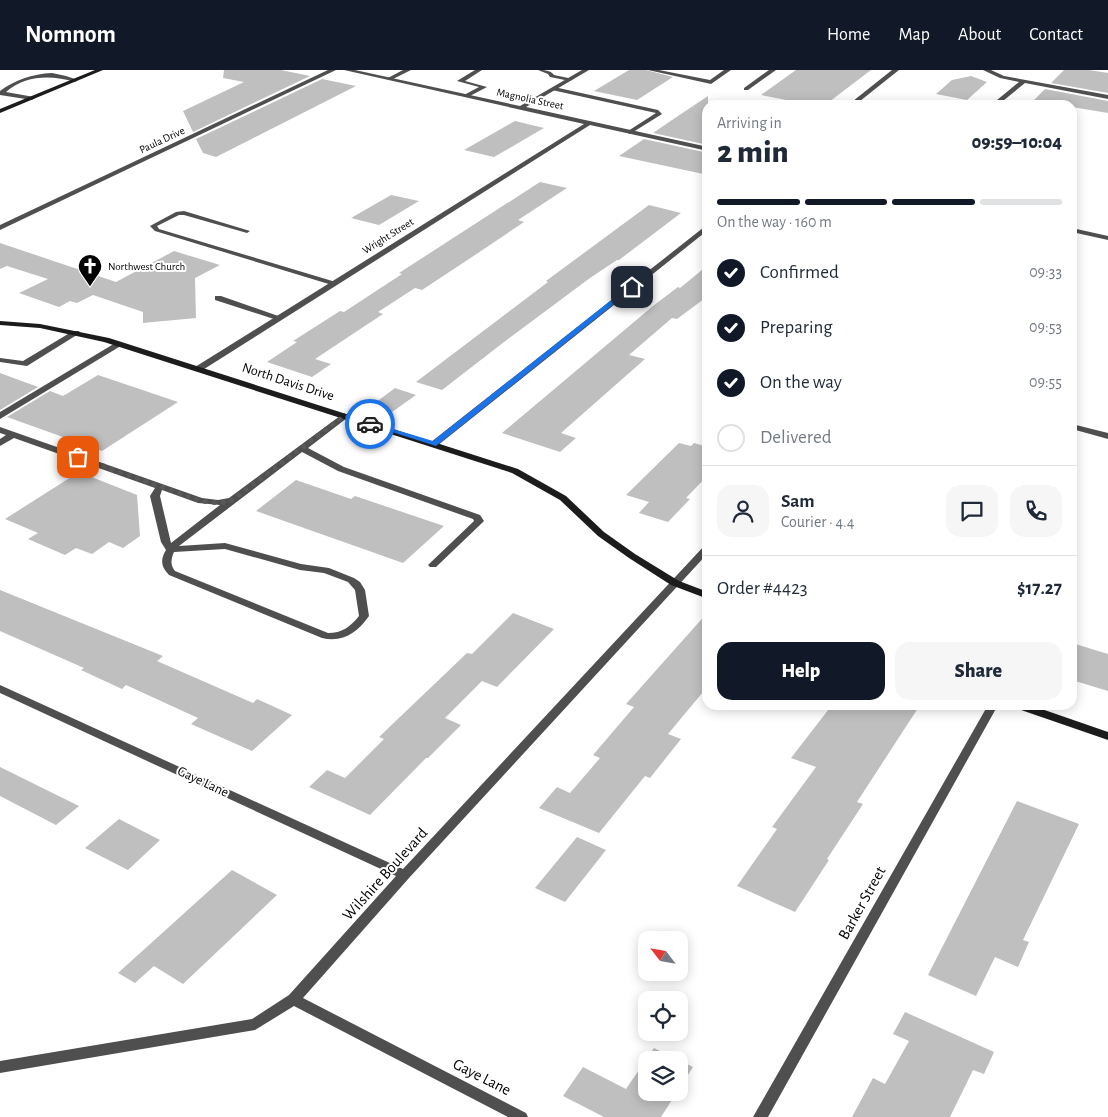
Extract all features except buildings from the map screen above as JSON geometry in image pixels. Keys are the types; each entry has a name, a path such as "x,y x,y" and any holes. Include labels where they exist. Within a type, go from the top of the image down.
{"street":[{"path":"0,111 99,70"},
{"name":"Paula Drive","path":"0,228 333,70"},
{"name":"Magnolia Street","path":"347,70 702,148"},
{"path":"389,79 408,70"},
{"path":"466,96 484,87 460,81 479,70"},
{"path":"541,70 550,72 552,76 570,80"},
{"path":"521,108 586,70"},
{"path":"652,70 711,82 728,70"},
{"path":"746,89 773,70"},
{"path":"857,100 896,70"},
{"path":"986,70 1002,77 1108,97"},
{"path":"2,92 17,83 49,75 76,80"},
{"path":"1000,100 1024,81"},
{"path":"554,89 658,112 659,114 630,132"},
{"path":"2,92 32,98"},
{"name":"Wright Street","path":"198,369 589,123"},
{"path":"247,231 184,214 178,214 153,226 157,230 336,283"},
{"path":"434,444 702,231"},
{"path":"1077,231 1108,238"},
{"path":"218,298 280,318"},
{"name":"North Davis Drive","path":"0,323 13,323 76,333 120,344 515,471 563,498 601,534 632,556 675,583 702,594"},
{"path":"0,360 24,364 76,333"},
{"path":"0,416 120,344"},
{"path":"170,550 225,546 300,567 326,570 351,580 360,590 364,616 349,633 341,636 326,636 172,574 167,569 165,562 170,550 231,501 344,416"},
{"path":"1077,427 1108,436"},
{"path":"0,430 201,501 218,503 231,501"},
{"path":"0,443 14,434"},
{"path":"302,448 341,469 478,517 479,521 433,566"},
{"path":"160,486 155,496 166,542 170,550"},
{"name":"Wilshire Boulevard","path":"0,1067 254,1024 294,999 405,875 702,554"},
{"name":"Gaye Lane","path":"0,689 405,875"},
{"name":"Barker Street","path":"760,1117 990,710"},
{"path":"1033,710 1108,736"},
{"name":"Gaye Lane","path":"294,999 521,1117"}],"way so far":[{"path":"78,457 201,501 218,503 231,501 344,416 370,424"}],"place":[{"name":"Northwest Church","path":"90,287"}],"route":[{"path":"370,424 434,444 632,287"}]}
